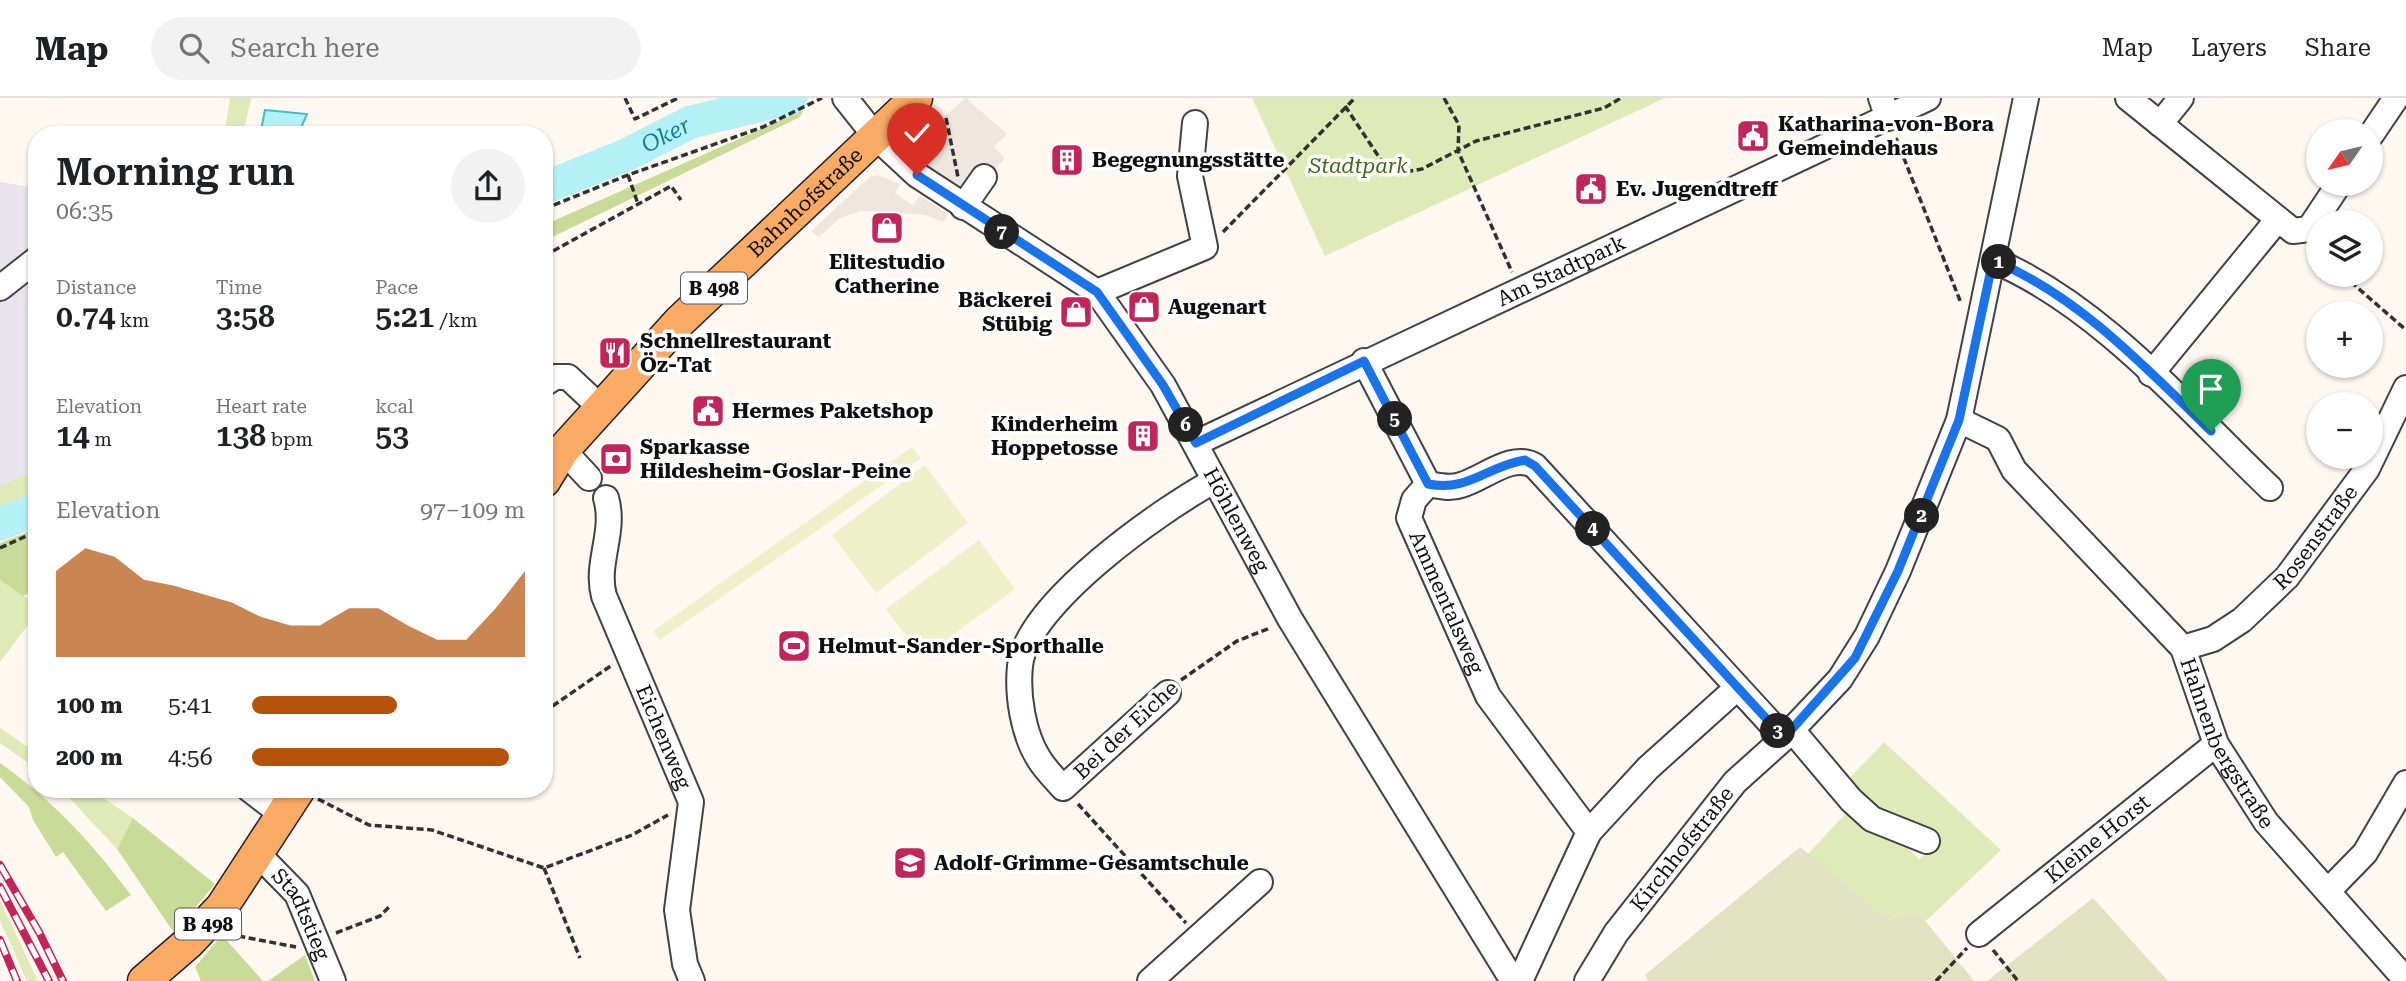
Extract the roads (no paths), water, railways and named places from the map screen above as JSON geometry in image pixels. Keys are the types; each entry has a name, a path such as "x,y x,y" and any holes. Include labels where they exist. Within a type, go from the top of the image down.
{"main road":[{"name":"B 498","path":"876,137 916,98"},
{"name":"Bahnhofstraße","path":"554,456 679,322 876,137"},
{"name":"B 498","path":"144,981 205,927 298,799"}],"street":[{"name":"Höhlenweg","path":"845,98 900,162 963,207 1097,292 1163,385 1290,619 1513,981"},
{"name":"Am Stadtpark","path":"1196,443 1520,289 1885,108 1928,98"},
{"name":"Kirchhofstraße","path":"1587,981 1616,933 1735,782 1788,734 1855,658 1898,571 1959,420 2026,98"},
{"path":"2128,98 2286,225 2309,229 2331,196"},
{"path":"2161,124 2181,98"},
{"path":"2382,119 2396,98"},
{"path":"1097,292 1205,247 1190,176 1195,122"},
{"path":"963,207 984,177"},
{"path":"2151,373 2286,225"},
{"path":"1993,260 2025,274 2071,302 2151,373 2270,488"},
{"path":"0,289 28,266"},
{"path":"1364,361 1428,484 1447,488 1461,485 1514,462 1525,460 1535,466 1737,688 1788,734 1851,800 1872,819 1927,841"},
{"path":"553,378 568,377 601,408"},
{"name":"Rosenstraße","path":"2183,648 2213,639 2242,620 2287,576 2367,469 2406,388"},
{"name":"Hahnenbergstraße","path":"1959,420 1998,439 2014,470 2183,648 2217,744 2266,822 2406,980"},
{"path":"554,456 589,478"},
{"name":"Bei der Eiche","path":"1168,693 1063,788 1038,758 1021,708 1019,663 1037,625 1069,588 1154,517 1214,481"},
{"name":"Ammentalsweg","path":"1428,484 1414,500 1409,518 1488,696 1590,832"},
{"name":"Eichenweg","path":"606,498 611,523 600,582 691,802 677,910 685,964 692,981"},
{"path":"1520,981 1590,832 1648,768 1737,688"},
{"name":"Kleine Horst","path":"1979,934 2217,744"},
{"path":"2328,891 2365,853 2406,783"},
{"name":"Stadtstieg","path":"259,855 298,894 333,981"},
{"path":"1150,981 1259,882"}],"water":[{"path":"265,110 307,114 302,126 262,126"}],"waterway":[{"name":"Oker","path":"553,184 626,155 691,122 791,98"},
{"name":"Oker","path":"0,524 28,513"}],"railway":[{"path":"0,865 39,932 63,981"},
{"path":"0,887 49,981"},
{"path":"0,940 17,981"}],"place":[{"name":"Katharina-von-Bora Gemeindehaus","path":"1753,136"},
{"name":"Begegnungsstätte","path":"1067,160"},
{"name":"Ev. Jugendtreff","path":"1591,189"},
{"name":"Elitestudio Catherine","path":"887,228"},
{"name":"Augenart","path":"1144,307"},
{"name":"Bäckerei Stübig","path":"1076,312"},
{"name":"Schnellrestaurant Öz-Tat","path":"615,353"},
{"name":"Hermes Paketshop","path":"708,411"},
{"name":"Kinderheim Hoppetosse","path":"1143,436"},
{"name":"Sparkasse Hildesheim-Goslar-Peine","path":"616,459"},
{"name":"Helmut-Sander-Sporthalle","path":"794,646"},
{"name":"Adolf-Grimme-Gesamtschule","path":"910,863"}],"park label":[{"name":"Stadtpark","path":"1358,166"}]}
